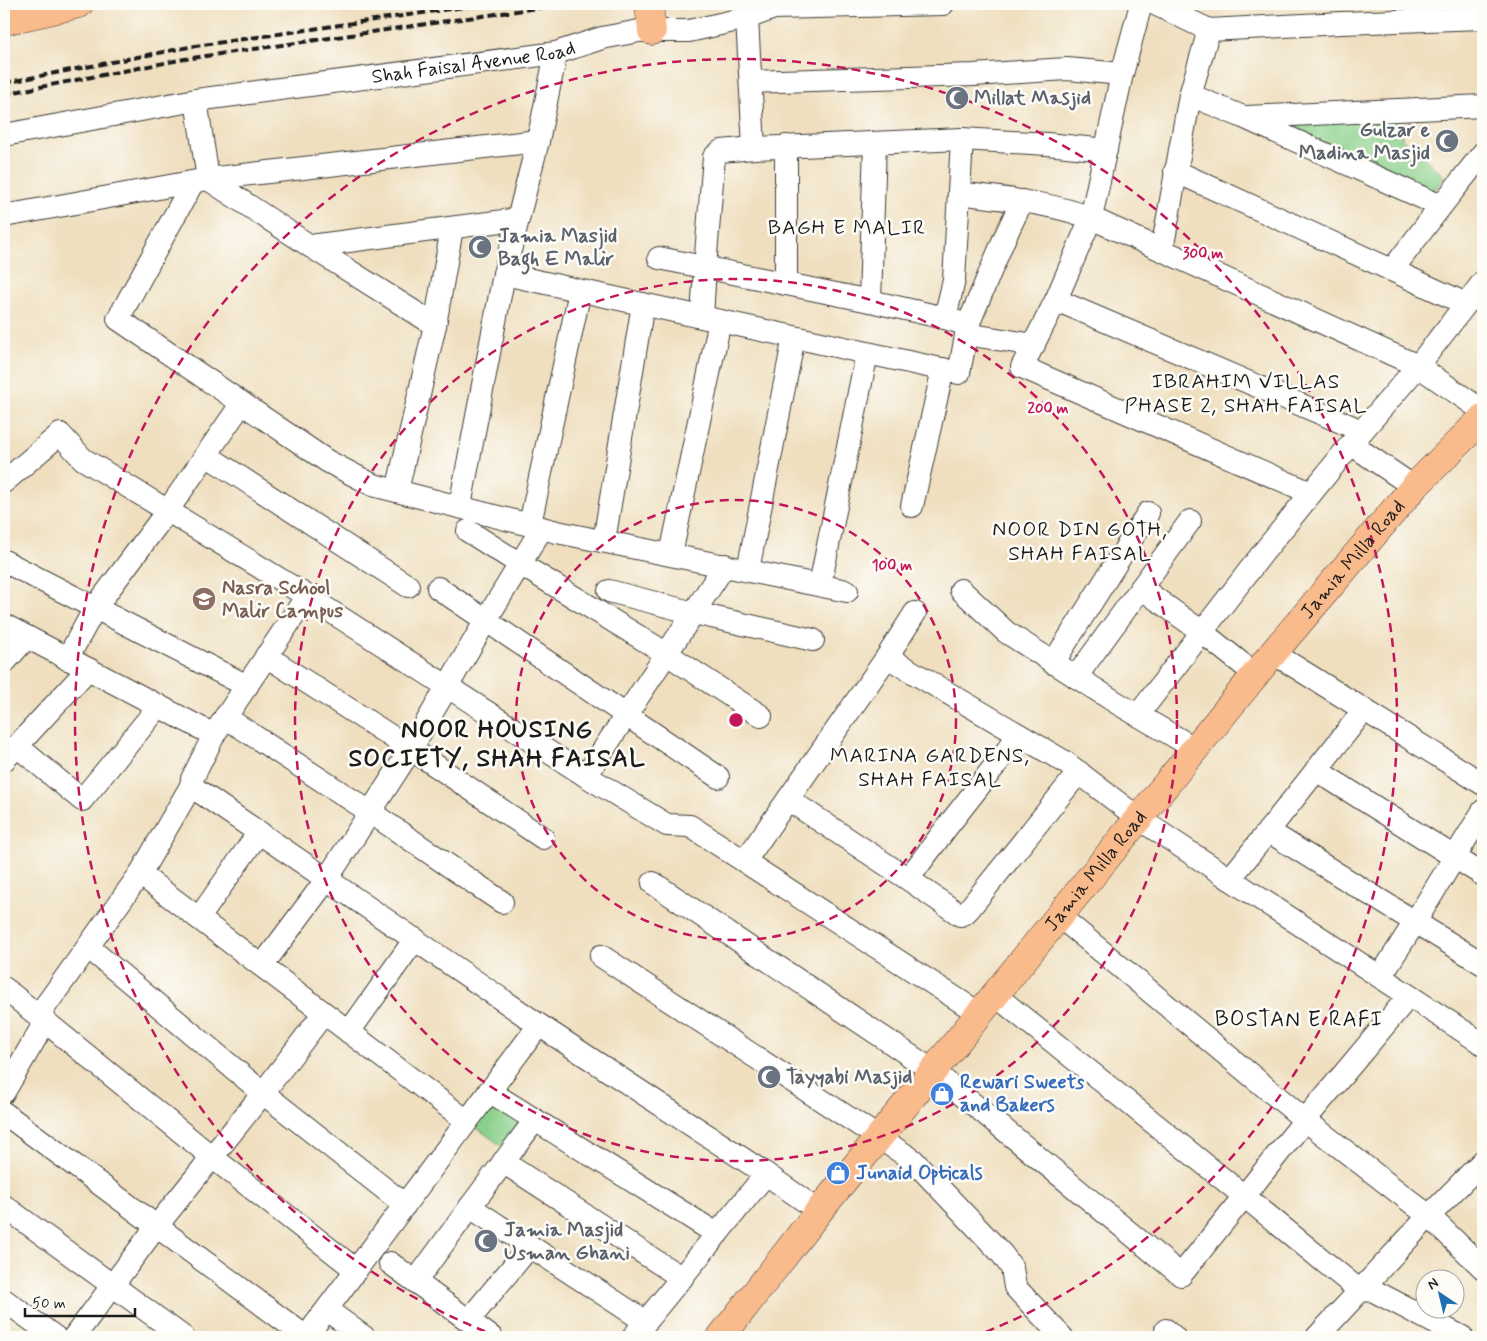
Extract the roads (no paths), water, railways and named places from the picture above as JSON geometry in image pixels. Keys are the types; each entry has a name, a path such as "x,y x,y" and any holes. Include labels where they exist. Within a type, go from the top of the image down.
{"main road":[{"path":"4,21 79,4"},
{"path":"637,4 646,31"},
{"path":"646,31 649,4"},
{"name":"Jamia Milla Road","path":"721,1337 879,1137 1138,818 1480,405"}],"street":[{"name":"Shah Faisal Avenue Road","path":"4,134 196,100 556,53 602,38 646,31 689,31 747,18 774,8 942,4"},
{"path":"1141,4 1122,74 1091,218 1056,300 1022,367 1311,494"},
{"path":"1155,4 1209,30 1483,18"},
{"path":"747,18 754,148"},
{"path":"1162,250 1190,95 1209,30"},
{"path":"460,506 504,274 538,141 556,53"},
{"path":"751,82 973,75 1067,69 1122,74"},
{"path":"1190,95 1441,206"},
{"path":"196,100 200,180 118,319 327,461 373,485 536,526 847,591"},
{"path":"1243,117 1483,106"},
{"path":"672,554 711,319 704,267 714,157 721,151 754,148 962,139 1106,150"},
{"path":"946,318 954,280 962,139"},
{"path":"4,216 200,180 538,141"},
{"path":"870,302 875,143"},
{"path":"786,146 786,284"},
{"path":"1392,270 1483,153"},
{"path":"1175,171 1466,304"},
{"path":"200,180 310,246 435,325"},
{"path":"959,194 1022,201 1074,212 1091,218 1418,366 1480,405"},
{"path":"504,274 959,373 968,330 1004,239 1022,201"},
{"path":"310,246 518,220"},
{"path":"397,491 435,325 452,228"},
{"path":"659,258 946,318 968,330 1034,344"},
{"path":"1138,715 1356,437 1418,366 1483,282"},
{"path":"262,966 327,879 411,749 520,564 536,526 580,291"},
{"path":"1056,300 1356,437 1414,487"},
{"path":"604,541 643,304"},
{"path":"748,570 794,337"},
{"path":"820,585 868,353"},
{"path":"912,506 942,369"},
{"path":"67,659 95,608 168,510 242,403"},
{"path":"4,482 60,434 83,459 307,596 586,776 667,825 690,826 745,861 987,1004 1244,1196 1360,1291 1372,1290 1462,1337"},
{"path":"206,455 408,586"},
{"path":"1053,663 1148,513"},
{"path":"1076,677 1190,520"},
{"path":"468,531 666,654 761,716"},
{"path":"4,562 247,686"},
{"path":"586,776 725,565"},
{"path":"438,588 718,777"},
{"path":"1141,588 1202,632 1256,675"},
{"path":"961,590 1006,632 1053,663 1196,749"},
{"path":"609,591 694,613 813,640"},
{"path":"4,1092 41,1019 88,947 140,874 191,786 192,779 219,726 307,596"},
{"path":"745,861 887,657 915,613"},
{"path":"4,625 159,706 219,726 370,812 502,902"},
{"path":"4,663 27,637"},
{"path":"1274,653 1483,784"},
{"path":"266,656 411,749 543,838"},
{"path":"887,657 1065,762 1138,818 1483,1044"},
{"path":"88,669 10,753 82,800 159,706"},
{"path":"1230,879 1364,710"},
{"path":"908,879 1018,735"},
{"path":"1316,770 1483,875"},
{"path":"788,800 960,915 965,913 1079,772"},
{"path":"191,786 539,1024 766,1174 819,1212"},
{"path":"1380,977 1483,811"},
{"path":"1268,831 1483,964"},
{"path":"199,918 259,832"},
{"path":"140,874 467,1121"},
{"path":"653,884 933,1071 1181,1275 1305,1120 1409,996"},
{"path":"1059,916 1305,1120 1429,1216 1483,1268"},
{"path":"349,1032 415,939"},
{"path":"88,947 263,1093 405,1205"},
{"path":"601,956 913,1160 1002,1254 1012,1268 1015,1286 1062,1337"},
{"path":"4,988 212,1157 356,1270"},
{"path":"74,1337 156,1227 324,1013"},
{"path":"4,1113 306,1337 539,1024"},
{"path":"489,1091 717,1234"},
{"path":"489,1091 717,1234"},
{"path":"416,1281 535,1120"},
{"path":"1316,1337 1483,1161"},
{"path":"503,1162 682,1278"},
{"path":"470,1207 530,1246 640,1330 766,1174"},
{"path":"4,1206 183,1337"},
{"path":"469,1320 530,1246"},
{"path":"390,1263 491,1337"},
{"path":"4,1300 55,1337"},
{"path":"325,1312 354,1337"},
{"path":"325,1312 364,1337"}],"railway":[{"path":"4,83 189,47 484,4"},
{"path":"4,94 185,59 565,4"}],"place":[{"name":"Millat Masjid","path":"957,98"},
{"name":"Gulzar e Madina Masjid","path":"1447,141"},
{"name":"Jamia Masjid Bagh E Malir","path":"480,247"},
{"name":"Nasra School Malir Campus","path":"204,599"},
{"name":"Tayyabi Masjid","path":"769,1077"},
{"name":"Rewari Sweets and Bakers","path":"942,1094"},
{"name":"Junaid Opticals","path":"838,1173"},
{"name":"Jamia Masjid Usman Ghani","path":"486,1241"}],"district":[{"name":"BAGH E MALIR","path":"847,228"},
{"name":"IBRAHIM VILLAS PHASE 2, SHAH FAISAL","path":"1246,394"},
{"name":"NOOR DIN GOTH, SHAH FAISAL","path":"1080,542"},
{"name":"NOOR HOUSING SOCIETY, SHAH FAISAL","path":"497,744"},
{"name":"MARINA GARDENS, SHAH FAISAL","path":"930,768"},
{"name":"BOSTAN E RAFI","path":"1299,1020"}]}
